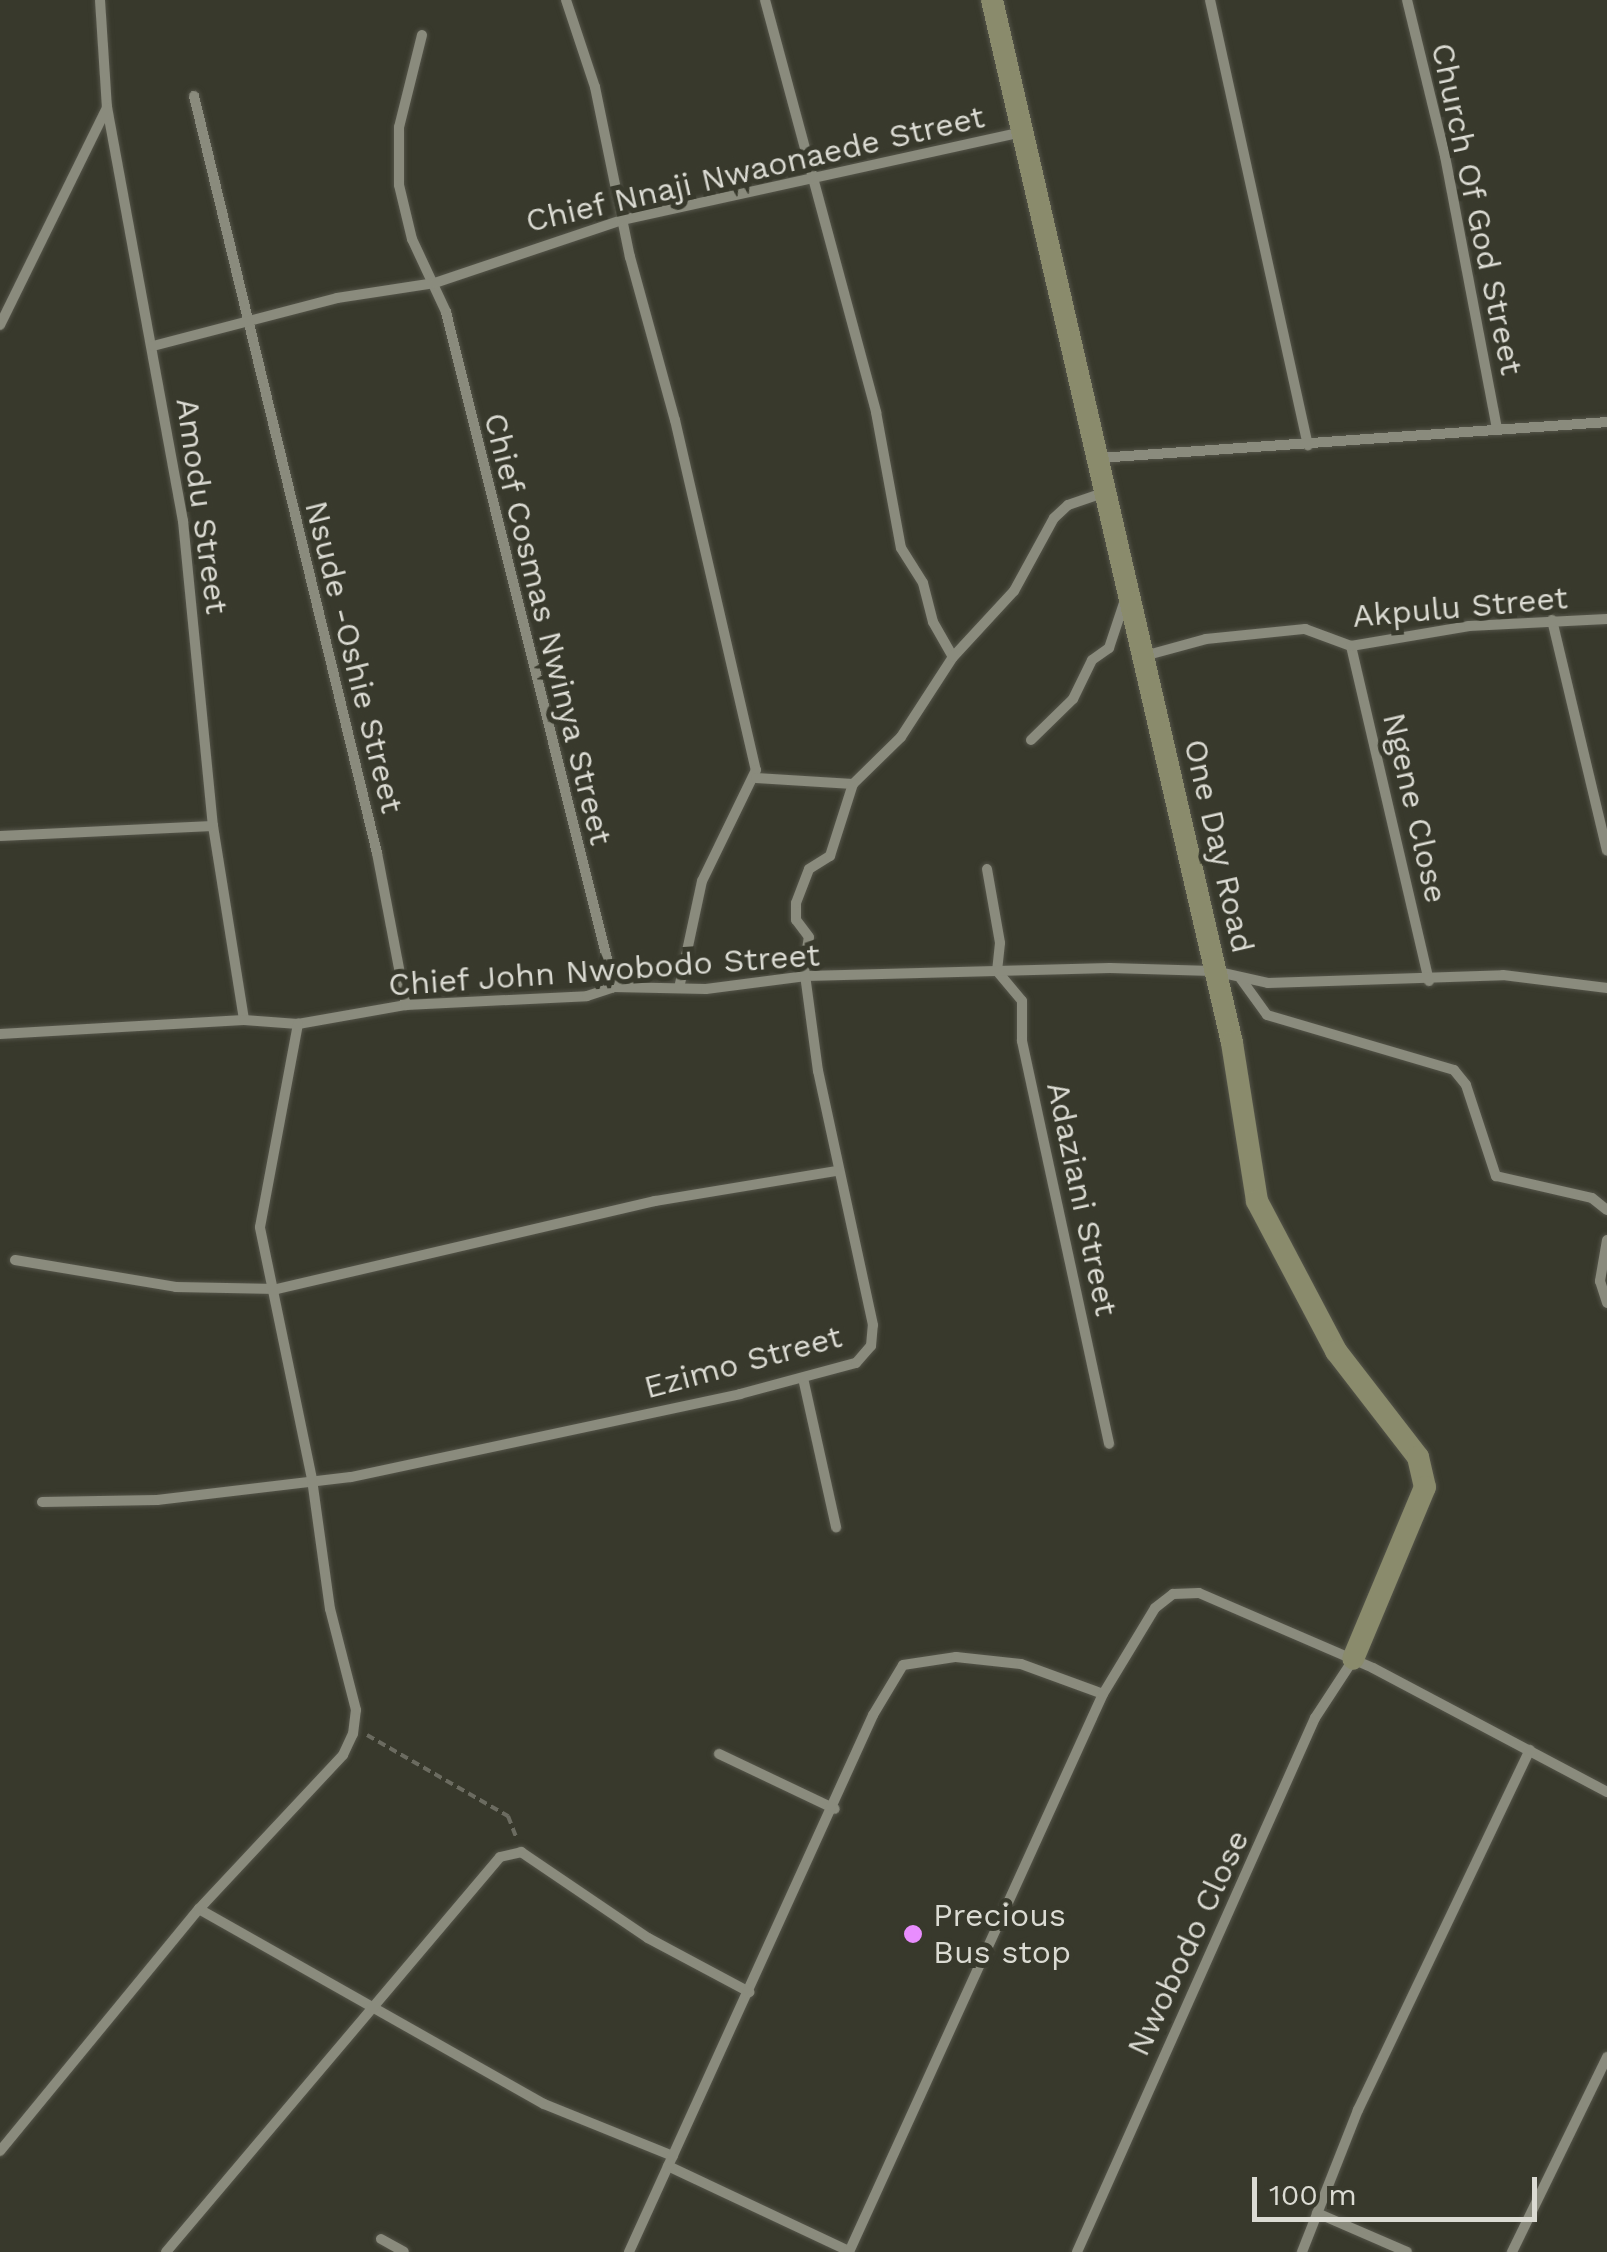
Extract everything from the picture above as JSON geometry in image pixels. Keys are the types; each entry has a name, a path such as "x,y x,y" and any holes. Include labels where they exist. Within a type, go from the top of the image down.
{"main road":[{"name":"One Day Road","path":"992,0 1214,971 1257,1202 1336,1351 1418,1457 1425,1487 1353,1659"}],"street":[{"name":"Amodu Street","path":"100,0 107,107 183,521 213,826 244,1020"},
{"path":"566,0 596,86 622,220 675,420 756,778 702,881 679,988"},
{"path":"766,0 876,412 901,548 953,657"},
{"path":"1210,0 1308,445"},
{"name":"Church Of God Street","path":"1407,0 1445,156 1497,428"},
{"name":"Chief Cosmas Nwinya Street","path":"422,35 401,115 399,185 412,239 435,283 614,987"},
{"name":"Nsude -Oshie Street","path":"194,96 377,853 406,1005"},
{"path":"0,325 107,107"},
{"name":"Chief Nnaji Nwaonaede Street","path":"153,346 435,283 622,220 1020,132"},
{"path":"1096,458 1607,422"},
{"path":"756,778 853,784 901,738 953,657 1014,591 1054,518 1068,505 1103,493"},
{"path":"1031,740 1073,700 1092,660 1108,648 1128,593"},
{"path":"1552,620 1607,851"},
{"name":"Akpulu Street","path":"1143,657 1206,639 1305,629 1351,646 1552,620 1607,620"},
{"name":"Ngene Close","path":"1351,646 1429,980"},
{"name":"Ezimo Street","path":"42,1502 157,1500 350,1477 803,1378 856,1362 871,1346 869,1306 837,1171 806,976 810,937 796,920 796,902 808,869 830,856 853,784"},
{"path":"0,836 213,826"},
{"path":"987,869 1000,943 997,971"},
{"name":"Adaziani Street","path":"997,971 1022,1002 1022,1041 1109,1444"},
{"name":"Chief John Nwobodo Street","path":"0,1034 244,1020 298,1024 406,1005 587,996 614,987 679,988 806,976 1214,971 1240,978 1429,980 1502,975 1607,988"},
{"path":"1240,978 1267,1014 1454,1070 1466,1085 1496,1176 1592,1198 1607,1210"},
{"path":"0,2151 199,1909 342,1755 354,1730 356,1710 330,1610 312,1479 277,1289 260,1228 298,1024"},
{"path":"16,1260 176,1287 277,1289 655,1200 837,1171"},
{"path":"1607,1240 1600,1281 1607,1303"},
{"path":"803,1378 836,1526"},
{"path":"199,1909 544,2104 670,2161 849,2252 1104,1694 1154,1608 1173,1594 1199,1593 1353,1659 1607,1792"},
{"path":"629,2252 835,1809 873,1715 903,1666 956,1658 1021,1664 1104,1694"},
{"name":"Nwobodo Close","path":"1076,2252 1314,1718 1353,1659"},
{"path":"1302,2252 1358,2110 1530,1750"},
{"path":"719,1754 835,1809"},
{"path":"166,2252 369,2004 500,1857 517,1852 648,1938 749,1992"},
{"path":"1512,2252 1607,2057"},
{"path":"1317,2213 1407,2252"},
{"path":"381,2239 404,2252"}],"path":[{"path":"354,1730 508,1816 517,1852"}],"place":[{"name":"Precious Bus stop","path":"913,1934"}]}
